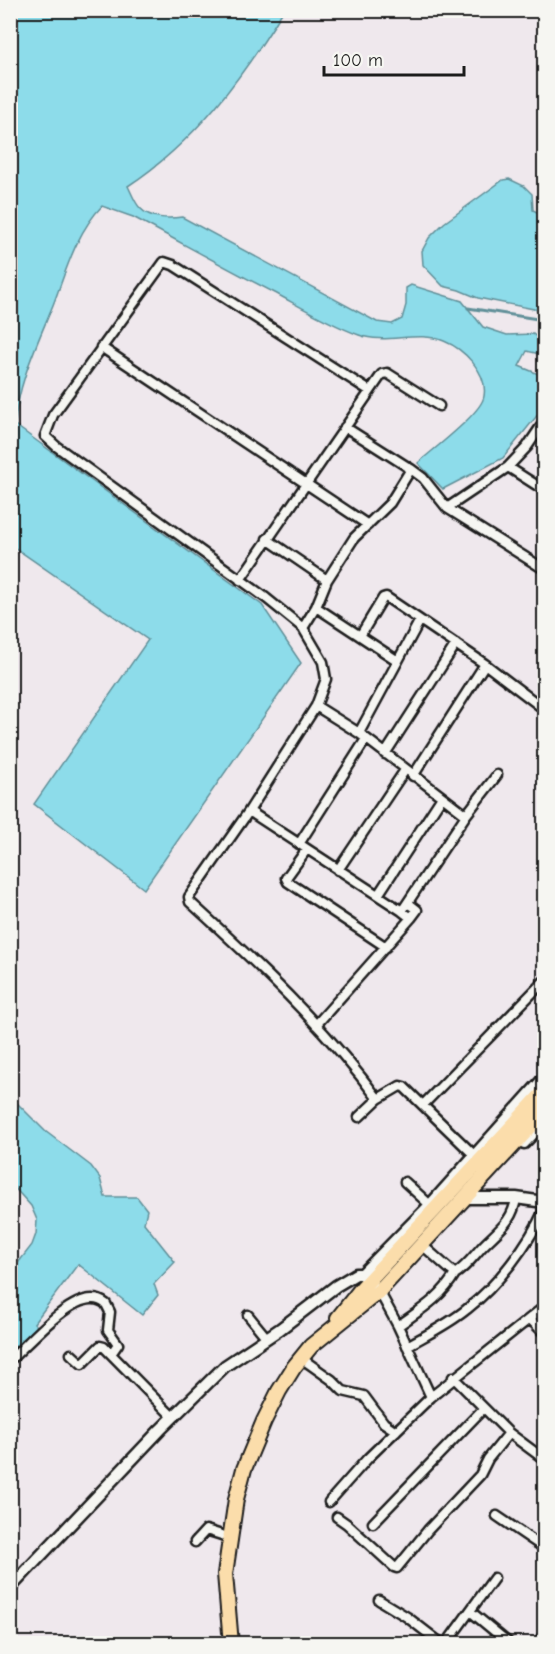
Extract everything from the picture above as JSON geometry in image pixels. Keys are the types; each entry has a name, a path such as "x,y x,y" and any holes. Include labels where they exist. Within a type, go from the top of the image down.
{"highway":[{"path":"231,1644 225,1574 236,1499 244,1469 279,1391 311,1346 330,1330 342,1312 544,1092"},
{"path":"370,1281 421,1244 467,1198 544,1112"}],"street":[{"path":"370,391 169,262 164,262 53,415 45,436 266,598 303,628 319,654 326,679 316,706 249,811 189,897 190,902 316,1025 378,1099"},
{"path":"101,347 368,525"},
{"path":"240,579 380,376 385,373 439,406"},
{"path":"447,508 508,467 527,447 544,422"},
{"path":"345,427 423,478 447,508 544,569"},
{"path":"508,467 544,490"},
{"path":"303,628 316,607 327,580 354,538 390,503 411,469"},
{"path":"267,539 327,580"},
{"path":"360,636 384,597 485,664 544,709"},
{"path":"316,607 398,661"},
{"path":"359,733 420,620"},
{"path":"385,754 456,644"},
{"path":"413,776 485,664"},
{"path":"316,706 359,733 466,815"},
{"path":"366,739 286,878 288,882 386,947"},
{"path":"338,870 405,770"},
{"path":"402,911 466,815 497,775"},
{"path":"378,895 442,797"},
{"path":"249,811 411,918"},
{"path":"316,1025 411,918 417,909 408,903"},
{"path":"423,1105 544,981"},
{"path":"370,1281 430,1205 544,1078"},
{"path":"359,1117 378,1099 400,1086 404,1087 474,1155"},
{"path":"467,1198 544,1122"},
{"path":"405,1182 430,1205"},
{"path":"467,1198 516,1198 544,1202"},
{"path":"398,1326 432,1303 455,1274 506,1225 513,1214 516,1198"},
{"path":"407,1346 449,1323 481,1298 514,1258 534,1230 544,1210"},
{"path":"421,1244 455,1274"},
{"path":"10,1588 173,1417 225,1366 356,1274 370,1281 398,1326 431,1396"},
{"path":"10,1360 63,1311 77,1303 92,1299 106,1304 110,1312 108,1330 118,1344 111,1354"},
{"path":"329,1502 368,1458 431,1396 544,1307"},
{"path":"248,1315 266,1337"},
{"path":"530,1319 544,1333"},
{"path":"70,1354 82,1364 101,1346 173,1417"},
{"path":"301,1358 344,1391 364,1396 384,1423 396,1431"},
{"path":"453,1377 509,1433 544,1459"},
{"path":"373,1524 483,1409"},
{"path":"337,1517 397,1568 428,1530 480,1475 488,1459 509,1433"},
{"path":"497,1516 544,1548"},
{"path":"195,1542 206,1530 230,1544"},
{"path":"379,1600 444,1644 494,1578"},
{"path":"470,1611 510,1644"},
{"path":"538,1644 544,1634"}],"water":[{"path":"11,10 283,11 251,61 215,108 174,150 128,186 138,206 144,212 154,216 182,217 377,322 392,324 402,319 406,305 406,288 411,285 462,301 483,327 507,335 533,334 544,343 544,355 527,351 519,366 544,378 544,407 503,458 443,489 418,463 475,412 484,396 484,387 478,371 459,350 434,338 380,339 359,335 315,315 133,217 102,206 93,217 78,240 29,364 20,395 15,425 262,605 301,663 144,889 34,804 148,640 11,545"},
{"path":"509,179 524,186 532,194 533,210 543,215 539,233 544,241 544,311 478,298 443,286 423,265 422,251 429,238 444,223 503,180"},
{"path":"11,1097 45,1131 91,1166 100,1178 105,1197 137,1197 147,1210 144,1223 175,1262 154,1284 158,1295 142,1315 78,1264 34,1323 39,1328 11,1354 11,1272 32,1245 37,1220 31,1206 11,1184"}],"waterway":[{"path":"468,308 544,320"}]}
